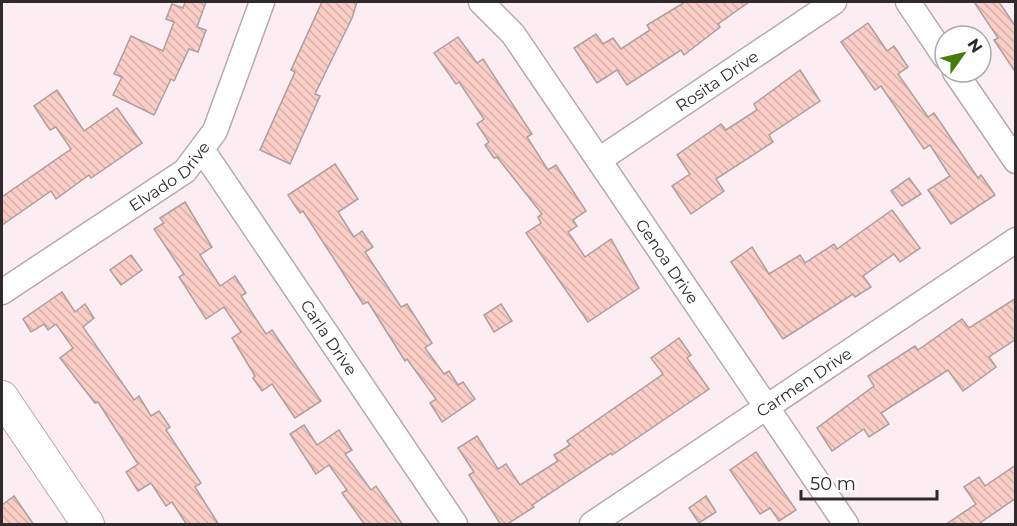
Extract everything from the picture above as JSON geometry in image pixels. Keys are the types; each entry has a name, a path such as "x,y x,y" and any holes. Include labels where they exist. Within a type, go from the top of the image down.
{"main road":[{"path":"2,397 88,525"}],"street":[{"name":"Elvado Drive","path":"2,292 185,171 202,151 225,109 262,2"},
{"name":"Genoa Drive","path":"481,2 513,34 846,525"},
{"name":"Rosita Drive","path":"599,160 834,2"},
{"path":"908,2 933,39"},
{"path":"963,84 1016,161"},
{"name":"Carla Drive","path":"202,151 455,525"},
{"name":"Carmen Drive","path":"592,525 1016,240"}],"building":[{"path":"185,2 206,2 197,27 206,30 198,52 189,49 174,81 171,79 154,115 113,95 122,77 114,74 131,36 163,51 174,22 166,19 172,4 183,8"},
{"path":"322,2 357,2 352,18 315,94 320,96 290,164 260,150 295,72 291,70"},
{"path":"685,2 749,2 718,24 720,27 684,55 681,50 627,85 617,70 597,83 574,48 596,34 603,44 613,38 621,49 650,30 647,25"},
{"path":"974,2 999,2 1016,27 1016,73 994,40 998,38 993,30 993,24 989,24"},
{"path":"868,23 887,51 894,46 908,67 898,74 928,117 934,113 978,178 981,175 995,195 951,224 928,190 950,176 930,145 924,149 881,86 875,90 841,42"},
{"path":"458,37 477,63 483,59 532,134 527,137 548,170 556,165 586,211 573,220 577,226 568,232 585,257 611,239 639,288 588,322 526,233 541,223 538,217 542,214 485,145 489,142 477,124 484,119 459,82 456,84 434,53"},
{"path":"800,70 820,101 769,135 773,142 716,179 724,191 691,214 672,186 690,174 677,155 721,124 726,130 757,110 754,104"},
{"path":"57,90 84,131 117,108 142,143 91,178 89,175 56,199 51,191 2,225 2,197 71,149 56,127 50,130 34,106"},
{"path":"335,164 358,199 338,212 354,237 362,231 373,247 365,252 401,307 407,304 432,343 425,348 444,374 449,371 458,385 463,382 475,399 442,422 430,403 436,399 407,359 405,361 368,302 363,304 303,211 300,213 288,195"},
{"path":"909,178 921,194 902,206 891,191"},
{"path":"185,202 212,247 200,255 220,286 235,276 246,293 241,296 266,334 272,330 321,401 295,418 272,384 262,391 253,378 255,376 232,338 241,332 224,307 206,319 179,277 184,274 154,229 164,223 160,218"},
{"path":"892,210 920,248 900,262 894,254 863,276 871,287 855,297 853,294 783,339 731,262 752,247 769,274 800,255 805,263 834,244 837,249"},
{"path":"131,255 142,270 121,285 110,270"},
{"path":"62,292 75,312 85,304 94,318 83,327 134,400 139,396 151,416 159,411 170,427 166,430 201,483 195,487 219,525 187,525 172,502 166,506 151,483 138,491 126,472 138,464 98,402 95,403 60,358 73,348 56,324 48,330 44,324 31,332 23,319"},
{"path":"1016,298 1016,339 989,357 996,367 963,391 948,370 881,413 889,424 869,437 864,429 832,451 817,428 874,386 868,376 915,346 918,350 962,319 969,328"},
{"path":"501,304 512,321 494,332 484,315"},
{"path":"679,338 691,355 687,358 709,389 612,455 611,453 532,505 534,507 506,525 501,525 469,475 474,472 458,448 477,436 498,469 506,464 520,485 558,461 554,455 570,445 567,441 663,374 651,358"},
{"path":"304,425 317,445 339,430 352,450 345,454 371,490 376,486 403,525 365,525 342,493 347,490 329,465 316,474 290,434"},
{"path":"756,452 796,510 779,521 770,508 760,514 730,470"},
{"path":"1016,465 1016,498 977,525 945,525 976,504 964,487 979,477 985,486"},
{"path":"14,496 34,525 2,525 2,505"},
{"path":"706,496 716,512 699,523 689,508"}]}
